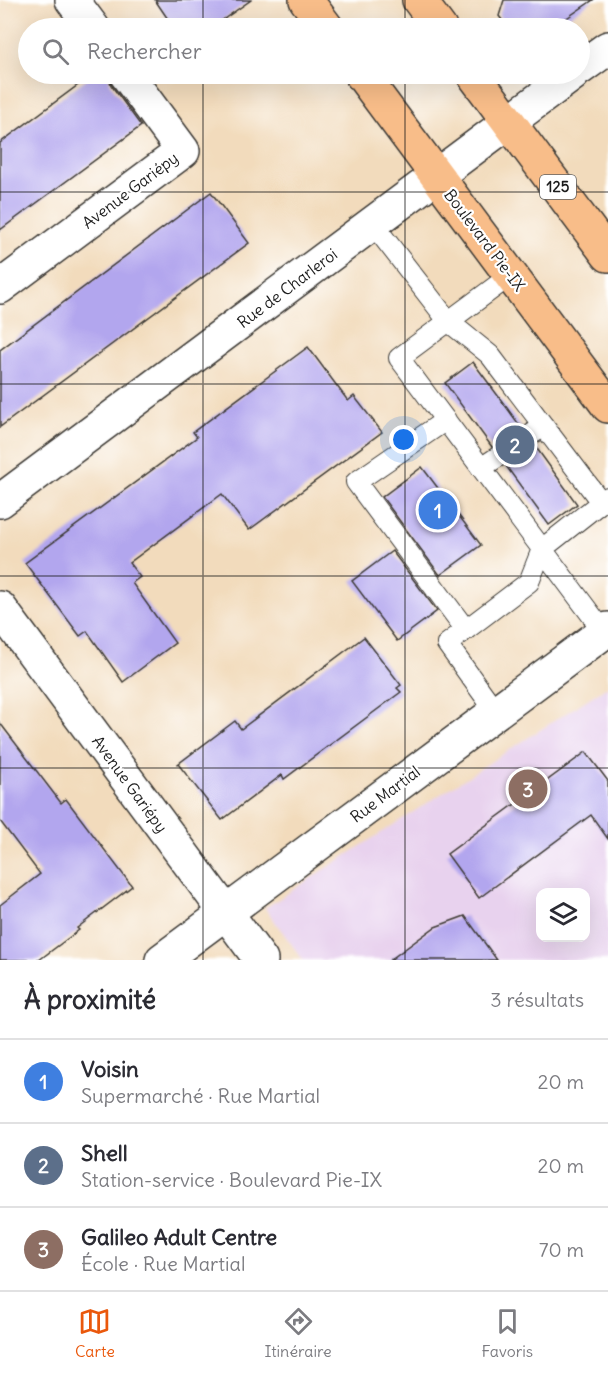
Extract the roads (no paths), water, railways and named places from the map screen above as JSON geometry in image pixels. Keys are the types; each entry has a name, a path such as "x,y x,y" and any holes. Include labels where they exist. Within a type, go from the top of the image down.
{"main road":[{"path":"306,0 320,18"},
{"path":"419,0 432,18"},
{"name":"Boulevard Pie-IX","path":"368,84 608,406"},
{"name":"125","path":"481,84 608,255"}],"street":[{"path":"72,0 86,18"},
{"path":"590,61 608,48"},
{"name":"Avenue Gariépy","path":"0,287 183,150 134,84"},
{"name":"Rue de Charleroi","path":"0,501 438,177 508,120 559,84"},
{"name":"Avenue Gariépy","path":"0,608 261,960"},
{"name":"Rue Martial","path":"162,960 606,630"}],"lane":[{"path":"373,224 448,322 490,355 544,426 605,499 542,549 530,582 447,644 496,712"},
{"path":"511,275 399,358 542,549 606,630"},
{"path":"446,420 356,482 466,630"},
{"path":"481,468 544,426"}],"place":[{"name":"Shell","path":"515,445"},
{"name":"Voisin","path":"438,510"},
{"name":"Galileo Adult Centre","path":"528,789"}]}
